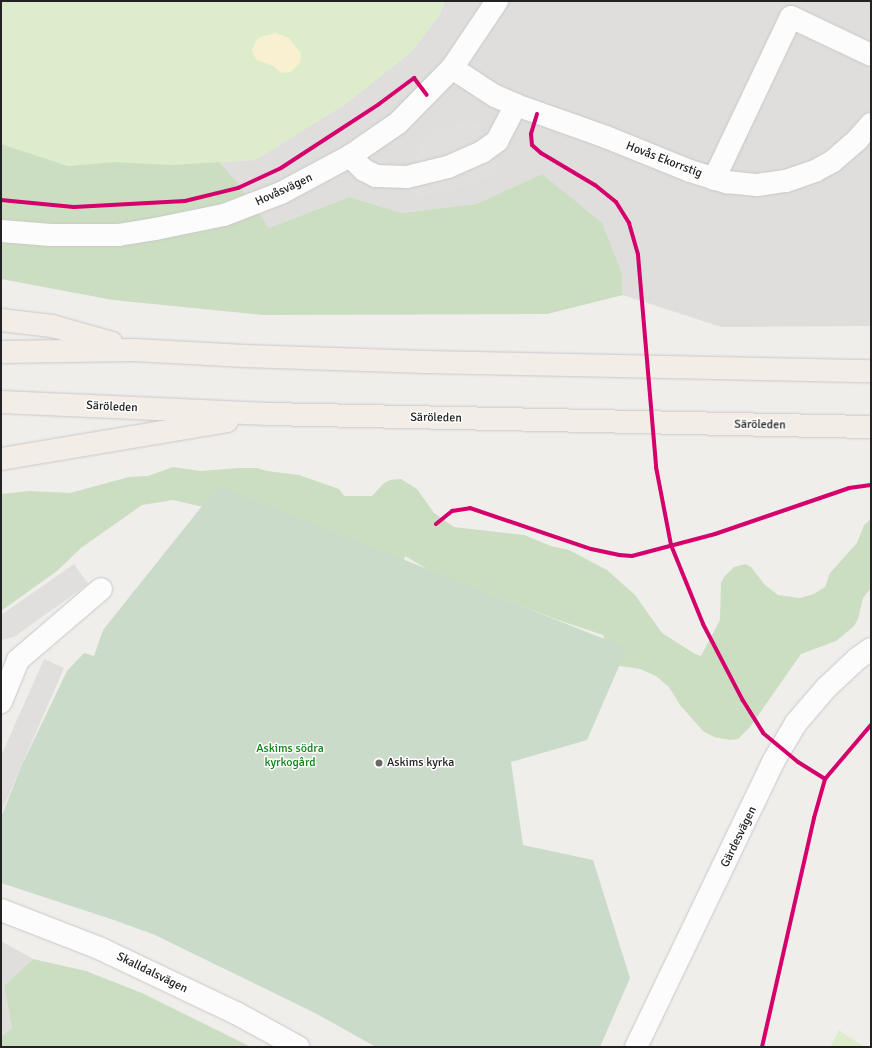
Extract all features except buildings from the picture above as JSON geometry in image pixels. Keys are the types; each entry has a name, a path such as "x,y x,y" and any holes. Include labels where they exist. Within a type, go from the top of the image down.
{"main road":[{"path":"1,320 52,326 134,350"},
{"path":"1,352 134,350 245,356 410,361 871,371"},
{"name":"Säröleden","path":"1,402 268,414 871,427"},
{"path":"1,459 268,414"}],"street":[{"name":"Hovåsvägen","path":"1,231 51,235 118,235 224,215 281,193 350,156 398,123 452,68 498,1"},
{"path":"714,179 791,17 871,55"},
{"name":"Hovås Ekorrstig","path":"452,68 495,96 516,106 606,137 714,179 727,182 757,186 786,182 815,171 833,161 858,139 871,124"},
{"path":"350,156 364,170 376,176 408,177 448,167 482,152 497,141 516,106"},
{"path":"1,702 9,660 101,589"},
{"name":"Gärdesvägen","path":"636,1047 773,762 796,723 826,688 858,659 871,650"},
{"name":"Skalldalsvägen","path":"1,910 99,948 236,1013 298,1047"}],"shaded area":[{"path":"445,1 871,1 871,326 721,327 623,295 622,274 542,174 476,204 402,213 349,197 269,228 238,183 219,162 255,160 345,104 411,52 440,14"},
{"path":"468,121 481,124 473,145 414,161 422,144 432,131"},
{"path":"487,158 504,167 496,176 438,194 416,198 402,185"},
{"path":"74,564 88,584 14,637 1,640 1,615"},
{"path":"44,659 64,668 1,813 1,756"},
{"path":"1,941 33,959 4,986 12,1028 1,1037"}],"green space":[{"path":"1,1 445,1 440,14 411,52 345,104 255,160 171,165 116,162 68,166 1,144"},
{"path":"1,144 68,166 116,162 171,165 219,162 238,183 269,228 349,197 402,213 476,204 542,174 602,223 622,274 623,295 547,314 264,315 113,300 1,279"},
{"path":"173,467 201,471 257,468 267,471 299,475 339,489 344,496 372,496 384,483 390,480 401,479 417,489 434,513 454,527 524,535 551,546 569,550 607,570 635,595 662,633 695,654 701,656 720,620 721,583 724,577 734,567 745,564 751,567 765,585 778,595 800,598 814,594 825,587 830,573 857,543 864,525 871,519 871,588 863,598 858,619 854,626 836,641 801,654 750,727 738,739 730,740 714,737 703,731 680,705 669,687 656,676 640,669 613,665 603,635 561,621 434,573 405,556 396,597 238,515 173,500 142,505 81,548 57,571 1,611 1,494 29,491 70,493 129,477 148,476"},
{"name":"Askims södra kyrkogård","path":"218,486 627,648 587,740 511,762 523,845 593,860 630,978 600,1047 376,1047 315,1013 155,935 1,883 1,817 21,767 67,671 84,653 94,656 103,630"},
{"path":"33,959 86,971 142,993 251,1047 1,1047 1,1037 12,1028 4,986"},
{"path":"839,1030 864,1047 830,1047"}],"sand":[{"path":"275,33 289,38 301,53 300,63 291,72 281,73 273,66 257,60 254,56 252,50 257,40 261,37"}],"cycle path":[{"path":"1,200 74,207 185,201 238,188 281,168 379,104 414,78 427,95"},
{"path":"537,114 531,134 532,145 541,153 595,185 616,202 629,223 638,255 656,467 671,545 703,624 742,699 763,733 798,762 825,779"},
{"path":"436,524 452,511 470,508 591,549 619,555 632,556 715,534 849,488 871,485"},
{"path":"762,1047 814,818 825,779 871,725"}],"place":[{"name":"Askims kyrka","path":"379,763"}]}
